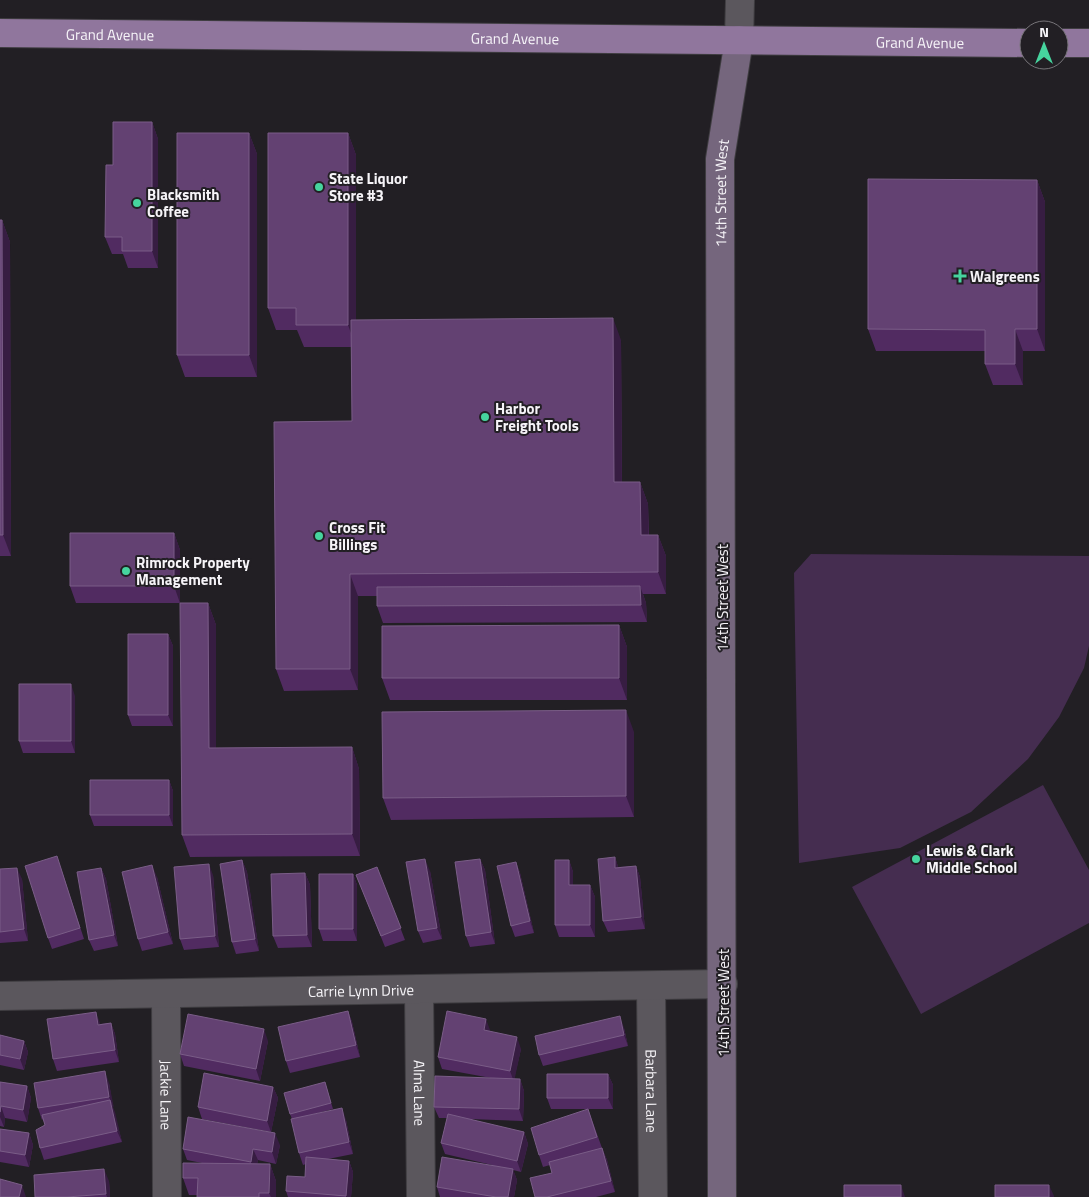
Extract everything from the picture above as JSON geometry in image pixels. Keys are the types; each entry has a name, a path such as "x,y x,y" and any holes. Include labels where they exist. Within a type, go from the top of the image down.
{"main road":[{"name":"Grand Avenue","path":"0,33 1019,43"},
{"path":"1069,43 1089,44"}],"street":[{"name":"14th Street West","path":"722,1197 720,159 739,40 740,0"},
{"name":"Carrie Lynn Drive","path":"0,996 723,984"},
{"name":"Barbara Lane","path":"651,986 653,1197"},
{"name":"Alma Lane","path":"419,989 420,1197"},
{"name":"Jackie Lane","path":"166,994 167,1197"}],"shaded area":[{"path":"811,554 1089,556 1089,646 1084,668 1059,717 1028,759 971,812 900,848 799,863 794,573"},
{"path":"1043,785 1089,870 1089,923 921,1014 852,887"}],"building":[{"path":"113,122 152,122 152,251 122,251 122,237 105,237 106,165 113,165"},
{"path":"177,133 249,133 249,355 177,355"},
{"path":"268,133 348,133 348,325 296,325 296,308 268,308"},
{"name":"Walgreens","path":"868,179 1037,180 1037,329 1015,329 1015,364 985,364 985,330 868,329"},
{"path":"0,220 2,220 3,535 0,535"},
{"path":"613,318 614,482 640,482 641,535 658,535 658,572 350,574 350,669 276,669 274,422 352,421 351,320"},
{"path":"70,533 174,533 174,586 70,586"},
{"path":"640,586 641,605 377,606 377,587"},
{"path":"180,603 208,603 209,748 352,747 352,834 182,835"},
{"path":"619,625 619,678 382,678 382,626"},
{"path":"128,634 168,634 168,715 128,715"},
{"path":"19,684 71,684 71,741 19,741"},
{"path":"626,710 626,796 383,798 382,712"},
{"path":"90,780 169,780 169,815 90,815"},
{"path":"57,856 80,928 48,938 25,866"},
{"path":"615,857 615,868 636,866 641,917 603,921 598,859"},
{"path":"425,859 437,928 418,931 406,862"},
{"path":"480,859 491,932 466,936 455,862"},
{"path":"242,860 255,939 232,942 220,864"},
{"path":"555,860 569,860 569,885 590,885 590,925 555,925"},
{"path":"516,862 530,921 511,926 497,866"},
{"path":"209,864 215,936 180,939 174,867"},
{"path":"152,865 168,932 138,939 122,872"},
{"path":"377,867 401,928 381,936 356,875"},
{"path":"17,868 24,929 0,932 0,869"},
{"path":"101,868 114,935 89,940 77,872"},
{"path":"305,873 307,935 273,936 271,874"},
{"path":"319,874 353,874 353,929 319,929"},
{"path":"348,1011 356,1045 286,1061 278,1027"},
{"path":"447,1011 486,1019 484,1030 517,1037 510,1071 438,1057"},
{"path":"96,1012 98,1025 111,1023 115,1050 53,1059 47,1019"},
{"path":"188,1014 264,1029 256,1069 180,1054"},
{"path":"620,1016 624,1035 539,1055 535,1036"},
{"path":"0,1035 24,1041 20,1059 0,1055"},
{"path":"105,1071 109,1097 38,1108 34,1083"},
{"path":"204,1073 273,1087 267,1121 198,1107"},
{"path":"547,1074 608,1074 608,1098 547,1098"},
{"path":"435,1076 520,1079 519,1109 434,1107"},
{"path":"0,1082 27,1086 23,1110 1,1106 0,1112"},
{"path":"325,1082 331,1103 290,1114 284,1093"},
{"path":"110,1100 117,1131 40,1148 36,1130 45,1125 42,1115"},
{"path":"342,1108 349,1142 299,1153 291,1119"},
{"path":"588,1109 597,1137 539,1155 531,1128"},
{"path":"448,1114 524,1132 517,1161 441,1143"},
{"path":"188,1117 275,1133 272,1152 253,1149 251,1162 183,1149"},
{"path":"0,1129 29,1133 25,1155 0,1151"},
{"path":"602,1148 611,1181 547,1197 535,1197 530,1178 552,1173 549,1162"},
{"path":"306,1157 349,1161 346,1196 286,1191 287,1176 305,1177"},
{"path":"442,1157 513,1169 508,1197 496,1197 437,1187"},
{"path":"183,1163 270,1164 269,1193 259,1193 259,1197 197,1197 198,1178 183,1178"},
{"path":"104,1169 106,1194 35,1197 34,1175"},
{"path":"0,1179 22,1185 19,1197 0,1197"},
{"path":"844,1185 901,1185 901,1197 844,1197"},
{"path":"995,1185 1049,1185 1049,1197 995,1197"}],"place":[{"name":"State Liquor Store #3","path":"319,187"},
{"name":"Blacksmith Coffee","path":"137,203"},
{"name":"Walgreens","path":"960,276"},
{"name":"Harbor Freight Tools","path":"485,417"},
{"name":"Cross Fit Billings","path":"319,536"},
{"name":"Rimrock Property Management","path":"126,571"},
{"name":"Lewis & Clark Middle School","path":"916,859"}]}
